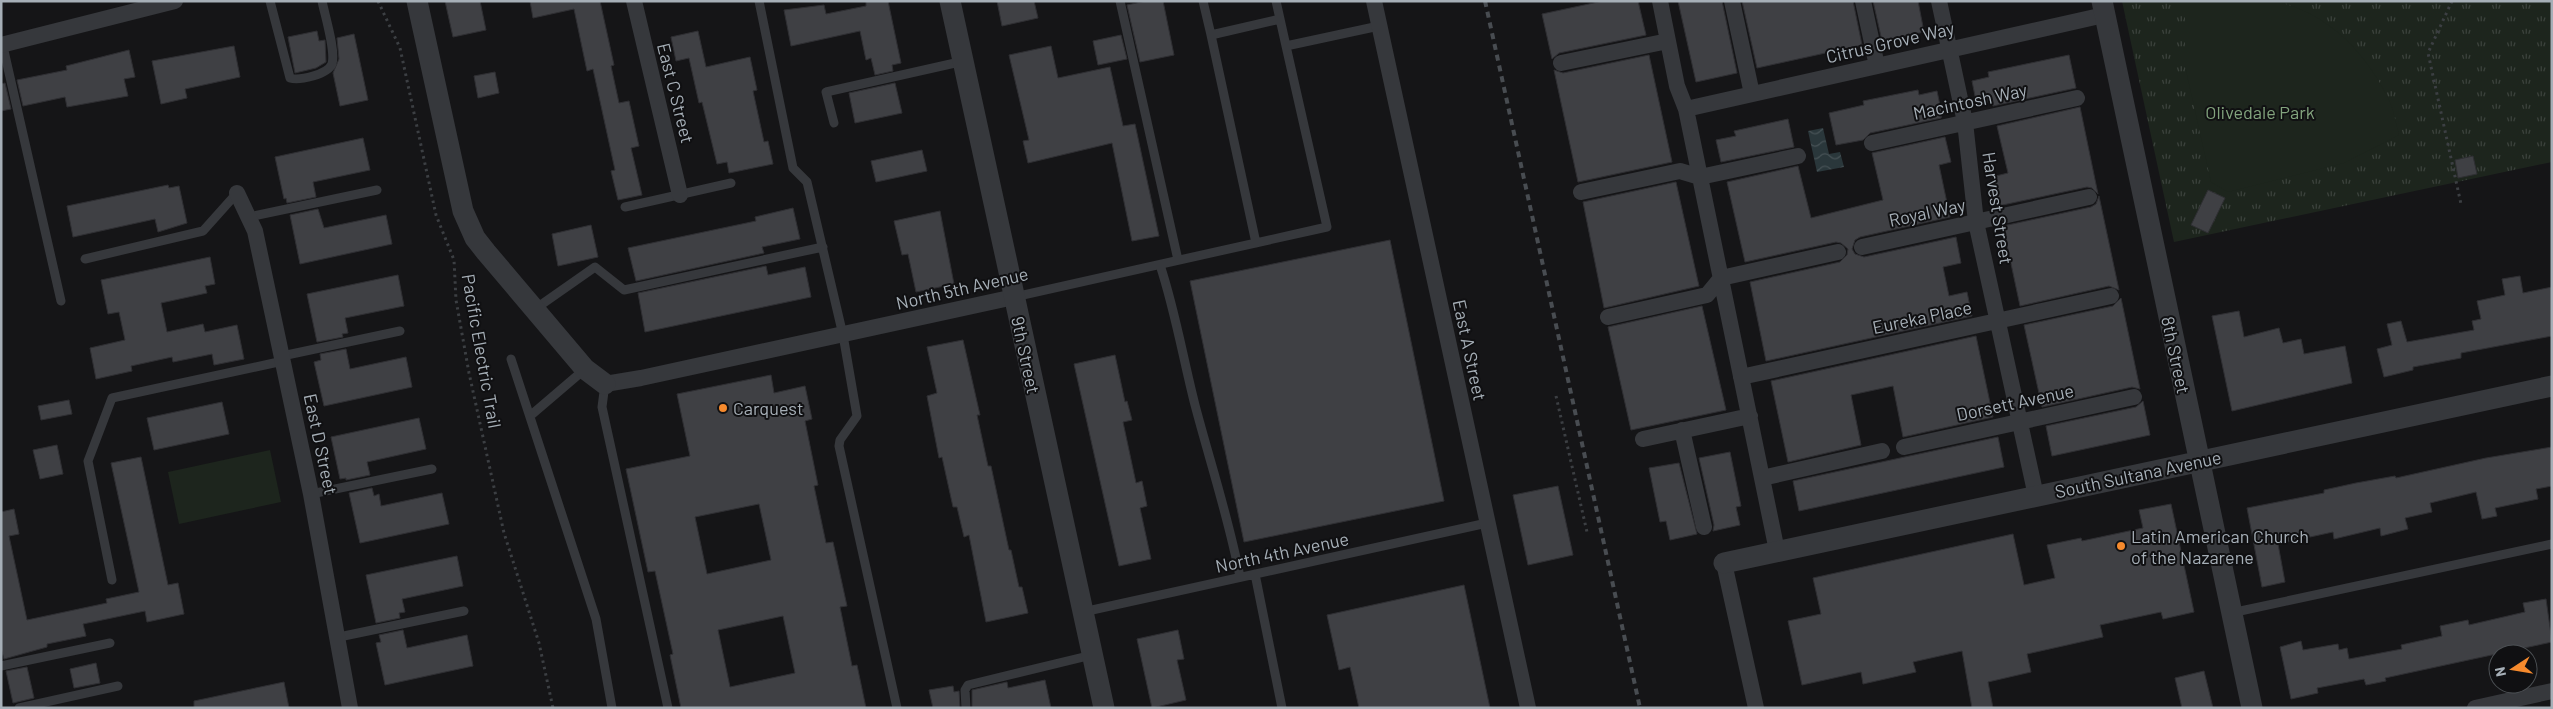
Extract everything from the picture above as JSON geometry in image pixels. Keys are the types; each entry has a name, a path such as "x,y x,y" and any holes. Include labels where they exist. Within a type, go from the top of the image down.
{"street":[{"path":"2,42 175,1"},
{"path":"418,1 463,211 468,225 486,252 585,369 605,384"},
{"name":"East C Street","path":"634,1 680,195"},
{"name":"9th Street","path":"950,1 1104,708"},
{"name":"East A Street","path":"1374,1 1528,708"},
{"path":"1660,1 1677,86 1686,109 1777,551"},
{"path":"1732,1 1752,94"},
{"path":"1863,1 1877,66"},
{"name":"Harvest Street","path":"1938,1 1965,122 1976,222 2036,496"},
{"name":"Citrus Grove Way","path":"1686,109 1877,66 2103,8"},
{"name":"8th Street","path":"2103,8 2252,708"},
{"path":"1561,63 1668,42"},
{"name":"Macintosh Way","path":"1872,143 2077,98"},
{"path":"1581,192 1680,171 1700,177 1798,156"},
{"name":"East D Street","path":"237,193 255,231 311,494 339,637 350,708"},
{"name":"Royal Way","path":"1862,247 2088,198"},
{"path":"1608,317 1707,295 1721,278 1838,252"},
{"name":"Eureka Place","path":"1741,377 2111,296"},
{"name":"North 5th Avenue","path":"605,384 641,378 1014,297"},
{"name":"South Sultana Avenue","path":"1724,563 2552,386"},
{"name":"Dorsett Avenue","path":"1904,447 2134,397"},
{"path":"1643,439 1750,416"},
{"path":"1682,430 1704,527"},
{"path":"1762,478 1882,452"},
{"path":"1724,563 1756,708"},
{"path":"2475,708 2552,691"}],"lane":[{"path":"270,1 285,65 290,78 294,79 312,77 326,72 332,64 332,54 322,1"},
{"path":"759,1 793,168 807,182 843,335 857,416 840,440 839,446 897,708"},
{"path":"1120,1 1178,260"},
{"path":"1203,1 1256,243"},
{"path":"1276,1 1286,46 1379,26"},
{"path":"1211,35 1280,19"},
{"path":"2,42 61,301"},
{"name":"North 5th Avenue","path":"1014,297 1327,227 1286,46"},
{"path":"834,123 826,92 964,61"},
{"path":"626,207 730,183"},
{"path":"249,217 377,190"},
{"path":"85,259 203,231 237,193"},
{"path":"534,309 595,267 624,290 823,247"},
{"path":"1160,264 1168,287 1195,403 1233,542 1240,577"},
{"path":"112,580 88,462 112,398 400,331"},
{"path":"511,359 596,618 612,708"},
{"path":"530,416 585,369"},
{"path":"605,384 602,407 668,708"},
{"path":"311,494 432,469"},
{"name":"North 4th Avenue","path":"1083,612 1488,523"},
{"path":"2231,613 2552,544"},
{"path":"1255,574 1282,708"},
{"path":"339,637 464,611"},
{"path":"1,666 110,643"},
{"path":"966,708 965,690 968,686 1092,654"},
{"path":"19,708 118,686"}],"path":[{"name":"Pacific Electric Trail","path":"378,1 400,48 436,215 454,260 456,300 475,401 504,533 539,643 553,708"},
{"path":"2452,1 2428,53 2461,204"},
{"path":"1556,396 1587,532"}],"green space":[{"name":"Olivedale Park","path":"2122,1 2552,1 2552,162 2174,242"},
{"path":"2185,1 2277,2 2296,7 2313,15 2345,38 2371,68 2390,102 2399,135 2344,163 2228,192 2211,182 2185,66"},
{"path":"270,450 281,502 179,524 168,472"}],"water":[{"path":"1823,128 1829,154 1840,152 1844,167 1817,172 1808,131"}],"building":[{"path":"445,1 480,1 486,30 453,37"},
{"path":"530,1 600,1 614,65 611,66 619,103 629,101 639,146 631,148 642,195 618,200 611,171 615,170 593,69 587,71 574,9 533,18"},
{"path":"866,1 888,1 901,63 892,65 893,71 875,75 871,58 866,60 860,31 791,46 784,10 824,5 826,14 866,6"},
{"path":"997,1 1034,1 1038,18 1002,26"},
{"path":"1146,1 1163,1 1174,55 1140,62 1127,5"},
{"path":"1603,1 1638,1 1646,35 1559,53 1552,59 1542,14"},
{"path":"1678,1 1722,1 1737,73 1696,82"},
{"path":"1742,1 1853,1 1862,45 1757,68"},
{"path":"1873,1 1918,1 1924,32 1882,41"},
{"path":"317,31 319,41 325,40 326,62 316,68 295,73 288,37"},
{"path":"698,31 706,67 750,57 757,90 753,91 764,142 768,141 773,164 729,173 727,162 717,164 702,102 699,103 689,58 676,61 671,37"},
{"path":"354,34 368,100 340,106 333,73 339,59 337,38"},
{"path":"1121,35 1127,59 1098,65 1093,41"},
{"path":"234,46 240,77 185,89 187,98 161,104 152,61"},
{"path":"1051,46 1058,78 1110,67 1123,126 1135,124 1159,236 1132,241 1112,143 1028,163 1023,141 1029,140 1009,55"},
{"path":"129,50 135,77 124,79 128,96 67,107 65,97 23,106 17,80 67,70 66,66"},
{"path":"1649,55 1672,162 1578,182 1554,70 1563,73"},
{"path":"2069,55 2076,88 1993,106 1992,102 1977,106 1972,81 1989,77 1988,72"},
{"path":"495,72 499,93 478,98 474,76"},
{"path":"5,83 11,109 1,111 1,84"},
{"path":"895,83 902,113 855,123 849,93"},
{"path":"1918,90 1919,95 1937,91 1941,118 1870,133 1863,140 1836,145 1829,113 1864,105 1863,101"},
{"path":"2080,107 2098,194 2092,188 2087,187 1998,206 1992,177 2008,173 1997,126"},
{"path":"1788,119 1794,147 1721,162 1716,140 1736,136 1734,131"},
{"path":"1945,137 1951,162 1939,165 1950,217 1860,237 1855,240 1852,249 1855,254 1864,257 1956,237 1961,263 1943,267 1949,296 1967,292 1972,316 1766,361 1750,282 1840,262 1847,255 1848,249 1841,243 1836,242 1745,262 1727,182 1798,166 1811,218 1883,200 1872,153"},
{"path":"363,138 370,170 313,182 316,197 287,203 286,198 284,199 275,157"},
{"path":"922,150 927,171 876,182 871,161"},
{"path":"2473,156 2477,174 2458,178 2455,160"},
{"path":"1676,182 1699,286 1604,308 1583,202"},
{"path":"168,185 169,188 179,186 187,223 158,232 155,219 73,237 67,206"},
{"path":"2208,190 2225,198 2208,233 2191,225"},
{"path":"2099,196 2119,290 2109,286 2020,306 2003,226 2091,207 2096,204"},
{"path":"793,208 800,239 762,247 764,253 636,281 628,248 756,221 755,217"},
{"path":"318,209 324,228 386,215 392,244 300,264 290,215"},
{"path":"940,211 954,284 916,292 908,254 902,255 894,221"},
{"path":"591,225 598,257 558,266 552,234"},
{"path":"1390,240 1444,501 1244,542 1190,281"},
{"path":"210,257 215,284 205,286 207,293 161,303 167,332 203,324 205,332 237,325 244,359 214,365 212,354 173,362 172,357 131,366 132,371 96,379 90,348 125,340 119,312 108,314 101,280"},
{"path":"766,266 768,275 805,267 811,297 645,332 638,293"},
{"path":"398,275 404,306 345,318 348,333 342,334 343,337 317,342 307,294"},
{"path":"2520,276 2523,293 2552,287 2552,336 2461,353 2461,358 2413,367 2413,370 2384,377 2377,349 2392,345 2387,324 2401,321 2407,342 2474,330 2472,321 2481,319 2477,301 2505,295 2502,279"},
{"path":"2121,298 2140,389 2132,387 2042,407 2024,325 2113,306"},
{"path":"1702,306 1726,410 1631,430 1608,327"},
{"path":"2239,311 2244,337 2279,328 2283,343 2301,339 2304,354 2345,346 2352,383 2232,411 2212,316"},
{"path":"1976,336 1993,417 1903,437 1893,386 1851,395 1861,445 1788,462 1771,381"},
{"path":"963,340 980,415 977,415 988,466 991,466 1009,550 1011,550 1019,587 1022,587 1028,613 986,622 969,535 964,537 957,507 953,507 942,457 939,458 927,396 937,393 927,347"},
{"path":"346,349 350,369 406,357 412,387 324,406 314,362 321,360 320,354"},
{"path":"1115,355 1125,402 1127,401 1132,420 1123,422 1136,483 1142,481 1147,506 1140,508 1151,559 1119,566 1074,364"},
{"path":"771,375 774,393 805,386 812,419 805,421 818,485 814,486 826,543 833,542 847,606 840,607 852,666 857,665 866,708 681,708 670,655 673,654 655,571 648,572 626,469 690,456 677,394","holes":["759,504 771,560 707,574 695,517","783,616 795,673 730,687 718,630"]},
{"path":"69,400 72,414 41,420 38,406"},
{"path":"2143,401 2150,435 2052,456 2046,426 2136,407"},
{"path":"222,402 229,434 154,450 147,418"},
{"path":"419,418 426,449 367,462 370,475 346,480 346,478 340,479 331,437"},
{"path":"1998,437 2004,467 1799,511 1793,481"},
{"path":"57,445 63,474 40,479 33,450"},
{"path":"2552,447 2552,486 2536,489 2538,499 2495,508 2497,516 2482,519 2476,492 2430,503 2432,512 2405,518 2408,529 2381,536 2380,528 2334,539 2333,532 2278,544 2285,582 2262,587 2247,508 2324,493 2324,490 2356,483 2395,476 2396,478 2486,458"},
{"path":"1730,452 1741,506 1736,507 1740,525 1713,531 1714,525 1699,458"},
{"path":"141,457 168,585 178,583 184,614 147,622 145,611 83,624 86,636 47,644 47,647 4,659 1,648 1,512 14,509 19,534 9,536 27,620 107,603 106,599 139,592 111,463"},
{"path":"1679,463 1697,534 1670,540 1666,521 1660,522 1649,468"},
{"path":"1558,486 1573,555 1528,565 1513,495"},
{"path":"372,488 374,496 379,494 381,506 442,493 449,524 360,543 349,493"},
{"path":"2171,504 2194,612 2163,619 2161,612 2100,625 2103,637 2027,654 2031,672 1988,682 1993,708 1972,708 1962,651 1913,662 1916,672 1863,684 1861,672 1802,685 1788,621 1821,614 1813,578 2013,534 2024,585 2055,578 2047,545 2081,538 2082,541 2143,528 2139,510"},
{"path":"457,556 463,586 402,599 405,612 399,613 400,618 376,623 366,575"},
{"path":"1464,585 1490,708 1359,708 1350,667 1339,670 1327,615"},
{"path":"2546,599 2552,642 2538,645 2488,644 2488,656 2385,678 2386,681 2366,685 2364,679 2317,688 2318,693 2291,699 2280,647 2301,641 2303,650 2338,644 2339,650 2347,648 2349,659 2402,649 2401,645 2442,636 2440,626 2468,620 2469,625 2525,612 2523,603"},
{"path":"403,630 407,648 467,635 473,666 385,685 376,643 381,642 379,635"},
{"path":"1178,630 1184,659 1177,660 1186,700 1152,708 1137,639"},
{"path":"96,663 100,683 74,688 70,669"},
{"path":"27,667 34,698 13,703 6,671"},
{"path":"2204,671 2213,708 2182,708 2175,678"},
{"path":"1045,680 1051,708 972,708 972,690 1007,682 1008,688"},
{"path":"284,682 289,708 194,708 194,701"},
{"path":"953,686 954,692 959,691 960,708 933,708 929,690"}],"railway":[{"path":"1485,1 1640,708"}],"place":[{"name":"Carquest","path":"723,408"},
{"name":"Latin American Church of the Nazarene","path":"2121,546"}]}
